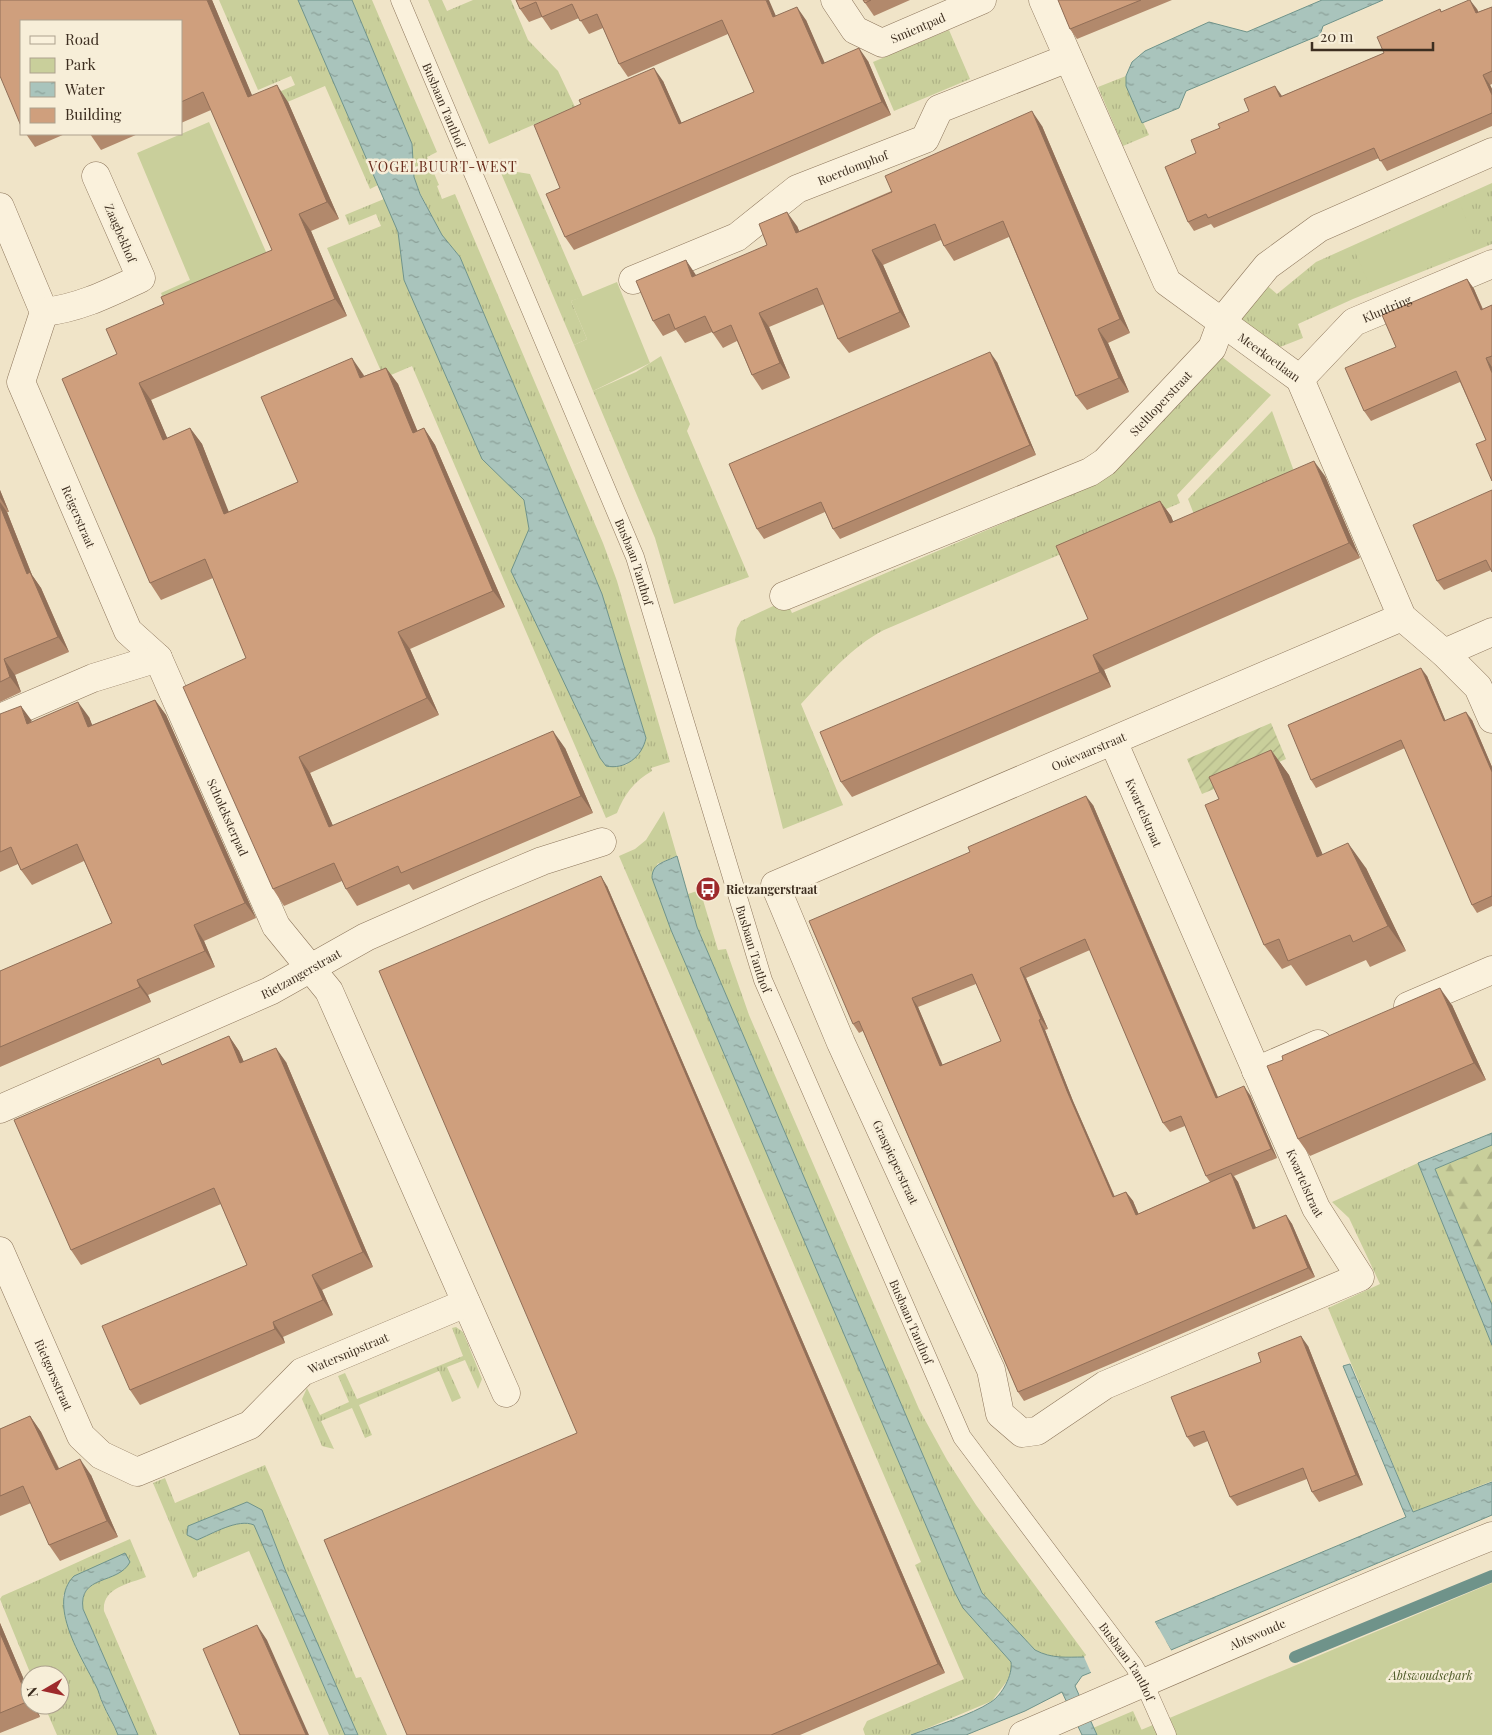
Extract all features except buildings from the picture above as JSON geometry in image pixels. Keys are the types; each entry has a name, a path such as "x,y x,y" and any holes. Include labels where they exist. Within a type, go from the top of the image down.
{"street":[{"name":"Smientpad","path":"836,0 855,30 882,43 982,0"},
{"name":"Meerkoetlaan","path":"1043,0 1167,282 1300,379 1402,617 1444,653 1478,687 1492,719"},
{"name":"Roerdomphof","path":"633,280 737,237 797,189 925,139 939,109 1068,58"},
{"name":"Steltloperstraat","path":"784,596 1090,472 1105,462 1212,348 1222,321 1267,266 1319,228 1492,152"},
{"name":"Zaagbekhof","path":"44,312 65,310 102,297 140,278 96,176"},
{"path":"0,207 44,312"},
{"name":"Kluutring","path":"1300,379 1354,322 1492,264"},
{"name":"Reigerstraat","path":"44,312 21,382 128,631 158,658"},
{"name":"Ooievaarstraat","path":"775,885 1402,617"},
{"path":"1444,653 1492,632"},
{"path":"0,718 93,678 158,658"},
{"name":"Scholeksterpad","path":"158,658 276,926 310,968"},
{"name":"Kwartelstraat","path":"1022,1433 1037,1431 1106,1384 1360,1277 1316,1208 1113,741"},
{"name":"Rietzangerstraat","path":"0,1109 270,991 366,937 542,861 602,842"},
{"name":"Graspieperstraat","path":"775,885 842,1043 991,1370 1000,1414 1022,1433"},
{"path":"310,968 329,991 506,1393"},
{"path":"1384,1016 1492,970"},
{"path":"1256,1070 1338,1036"},
{"name":"Rietgorsstraat","path":"0,1252 81,1436 101,1455 137,1472"},
{"name":"Watersnipstraat","path":"137,1472 250,1425 302,1372 466,1303"},
{"name":"Abtswoude","path":"1023,1735 1092,1706 1139,1675 1492,1536"}],"lane":[{"name":"Busbaan Tanthof","path":"400,0 636,557 763,980 962,1437 1116,1641 1139,1675 1167,1735"}],"green space":[{"path":"219,0 298,0 378,185 370,189 325,86 224,129 219,118 295,85 291,76 258,90"},
{"path":"352,0 372,0 437,152 427,157 439,185 437,186 442,199 455,194 603,543 617,581 670,762 651,768 652,771 630,789 617,813 606,818 412,366 384,378 327,248 381,226 376,214 349,225 345,215 384,199 398,232 404,280 482,459 524,499 529,529 512,571 600,758 606,766 626,765 639,754 646,738 602,594 460,257 442,235 420,193 414,177 412,144"},
{"path":"428,0 442,0 447,11 473,0 511,0 528,40 558,71 575,107 489,144"},
{"path":"949,30 970,79 894,111 873,62"},
{"path":"1126,76 1126,86 1149,135 1123,146 1098,87"},
{"path":"209,122 270,261 166,306 161,293 190,280 137,153"},
{"path":"511,171 530,174 583,297 571,301 587,339 574,345 501,173"},
{"path":"1492,183 1492,244 1353,299 1298,324 1303,338 1275,349 1243,327 1240,311 1264,283 1277,294 1316,262"},
{"path":"1459,201 1477,247 1372,291 1353,247"},
{"path":"617,282 650,363 593,391 574,345 587,339 571,301"},
{"path":"661,356 690,424 687,431 749,577 674,604 655,538 593,391 636,372"},
{"path":"1222,357 1271,395 1177,495 1180,503 884,630 850,654 820,683 801,704 843,805 783,829 735,640 737,628 741,621 786,600 792,613 1090,486"},
{"path":"1272,411 1299,485 1197,522 1188,499"},
{"path":"1271,723 1286,759 1202,794 1187,759"},
{"path":"664,811 677,856 657,864 671,930 954,1591 963,1608 1011,1662 1012,1669 1007,1681 992,1701 911,1735 865,1735 863,1729 867,1721 964,1679 915,1565 921,1562 619,856 635,849 646,840"},
{"path":"700,890 718,950 726,949 749,1015 919,1409 947,1460 976,1505 1086,1655 1084,1657 1053,1656 1035,1650 982,1593 697,927 688,894"},
{"path":"1492,1145 1492,1305 1435,1169"},
{"path":"1418,1163 1492,1345 1492,1481 1413,1512 1328,1308 1380,1284 1349,1218 1332,1202"},
{"path":"456,1327 463,1332 482,1379 478,1389 465,1360 447,1367 461,1398 452,1402 439,1371 359,1405 372,1435 365,1438 352,1408 321,1421 334,1449 322,1446 302,1399 307,1388 320,1415 349,1402 338,1376 345,1373 357,1399 463,1356 452,1328"},
{"path":"265,1465 356,1678 361,1677 387,1735 358,1735 286,1572 262,1510 197,1540 233,1525 247,1523 254,1525 345,1735 329,1735 249,1551 197,1573 197,1576 193,1578 153,1483 165,1478 175,1503"},
{"path":"130,1539 146,1577 124,1585 112,1592 104,1603 104,1611 157,1735 138,1735 83,1609 85,1594 94,1584 104,1578 63,1595 68,1623 76,1648 98,1688 102,1703 118,1735 57,1735 48,1715 70,1715 70,1665 27,1665 0,1599 2,1596"},
{"name":"Abtswoudsepark","path":"1492,1583 1492,1735 1129,1735"},
{"path":"1133,1711 1144,1735 1097,1735 1093,1728"}],"water":[{"path":"298,0 352,0 412,144 414,177 420,194 442,235 460,257 602,594 646,738 641,751 632,761 626,764 613,767 606,766 600,758 511,571 529,529 524,500 482,459 404,280 398,232"},
{"path":"1322,0 1383,0 1323,26 1320,35 1186,91 1179,108 1142,123 1126,86 1126,76 1132,62 1145,51 1209,22 1247,32"},
{"path":"677,856 697,927 982,1593 1035,1650 1053,1656 1084,1657 1086,1659 1159,1629 1155,1622 1406,1517 1343,1366 1350,1364 1413,1512 1492,1482 1492,1515 1171,1650 1166,1642 1082,1676 1075,1686 1097,1735 1082,1735 1062,1692 1025,1711 966,1735 911,1735 963,1716 991,1702 999,1695 1006,1684 1011,1662 963,1608 954,1591 671,930 652,878 654,869 657,866"},
{"path":"1492,1133 1492,1145 1435,1169 1492,1305 1492,1345 1418,1163"},
{"path":"247,1502 262,1510 286,1572 358,1735 345,1735 254,1525 248,1523 233,1525 197,1540 187,1535 188,1526"},
{"path":"125,1553 130,1562 117,1574 100,1581 87,1590 83,1598 83,1609 138,1735 118,1735 69,1631 65,1616 64,1601 66,1588 74,1576"}],"pier":[{"path":"1155,1622 1171,1650 1169,1651 1165,1645 1092,1675 1084,1657 1156,1628 1153,1623"}],"waterway":[{"path":"1295,1657 1492,1576"}],"place":[{"name":"Rietzangerstraat","path":"708,889"}],"district":[{"name":"VOGELBUURT-WEST","path":"443,166"}]}
